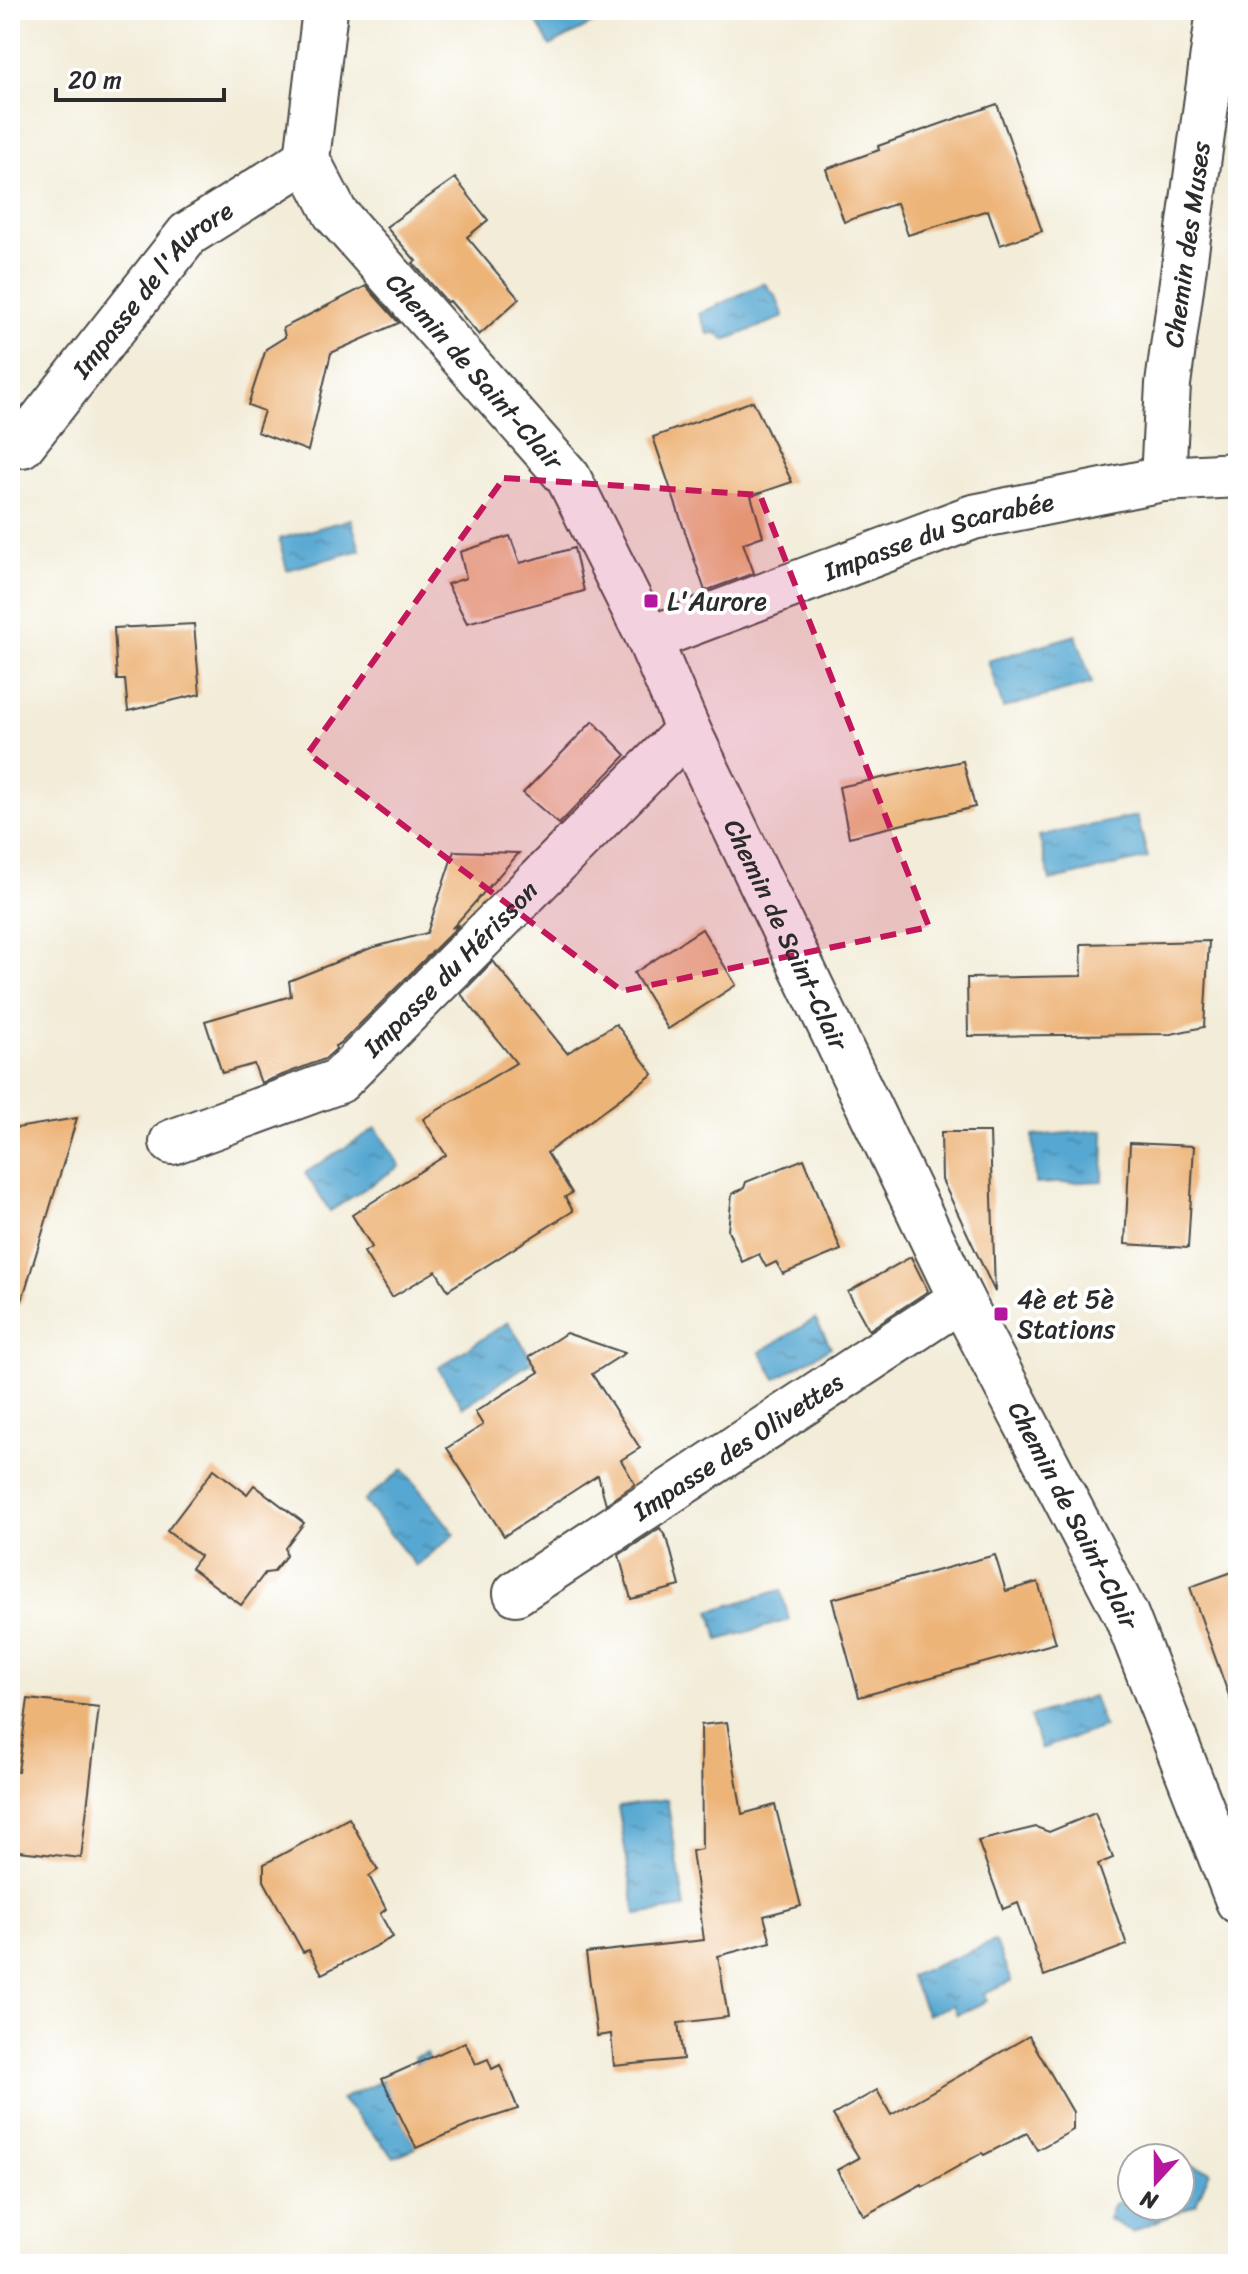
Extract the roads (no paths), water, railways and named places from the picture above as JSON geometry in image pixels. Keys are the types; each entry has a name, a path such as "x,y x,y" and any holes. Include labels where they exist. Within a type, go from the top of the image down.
{"street":[{"path":"307,159 325,10"},
{"name":"Chemin des Muses","path":"1163,479 1168,384 1219,10"},
{"name":"Impasse de l'Aurore","path":"22,445 188,234 307,159"},
{"name":"Chemin de Saint-Clair","path":"307,159 335,213 568,477 649,639 688,730 961,1299 1126,1615 1238,1901"},
{"name":"Impasse du Scarabée","path":"649,639 973,517 1163,479 1238,475"},
{"name":"Impasse du Hérisson","path":"172,1142 339,1081 688,730"},
{"name":"Impasse des Olivettes","path":"516,1593 961,1299"}],"water":[{"path":"556,10 617,11 550,46 536,21"},
{"path":"764,283 776,296 784,317 725,340 716,333 708,334 699,314"},
{"path":"351,519 360,550 287,570 279,539"},
{"path":"1076,635 1092,683 1003,708 988,661"},
{"path":"1137,816 1148,858 1050,881 1039,836"},
{"path":"376,1128 400,1166 330,1211 305,1173"},
{"path":"1104,1130 1103,1181 1035,1184 1033,1136"},
{"path":"815,1319 831,1347 776,1379 760,1352"},
{"path":"508,1322 533,1361 463,1407 438,1368"},
{"path":"403,1469 455,1534 416,1566 364,1501"},
{"path":"781,1590 789,1620 719,1640 710,1611"},
{"path":"1093,1696 1104,1727 1041,1749 1030,1717"},
{"path":"667,1799 685,1908 636,1915 618,1807"},
{"path":"995,1941 1012,1981 984,1993 987,2001 957,2015 953,2005 927,2015 910,1976"},
{"path":"426,2053 442,2091 398,2110 416,2148 394,2157 341,2099 416,2066 414,2057"},
{"path":"1196,2167 1210,2171 1196,2204"},
{"path":"1116,2204 1116,2222 1156,2222 1133,2232 1108,2219"}],"place":[{"name":"L'Aurore","path":"651,601"},
{"name":"4è et 5è Stations","path":"1001,1314"}]}
